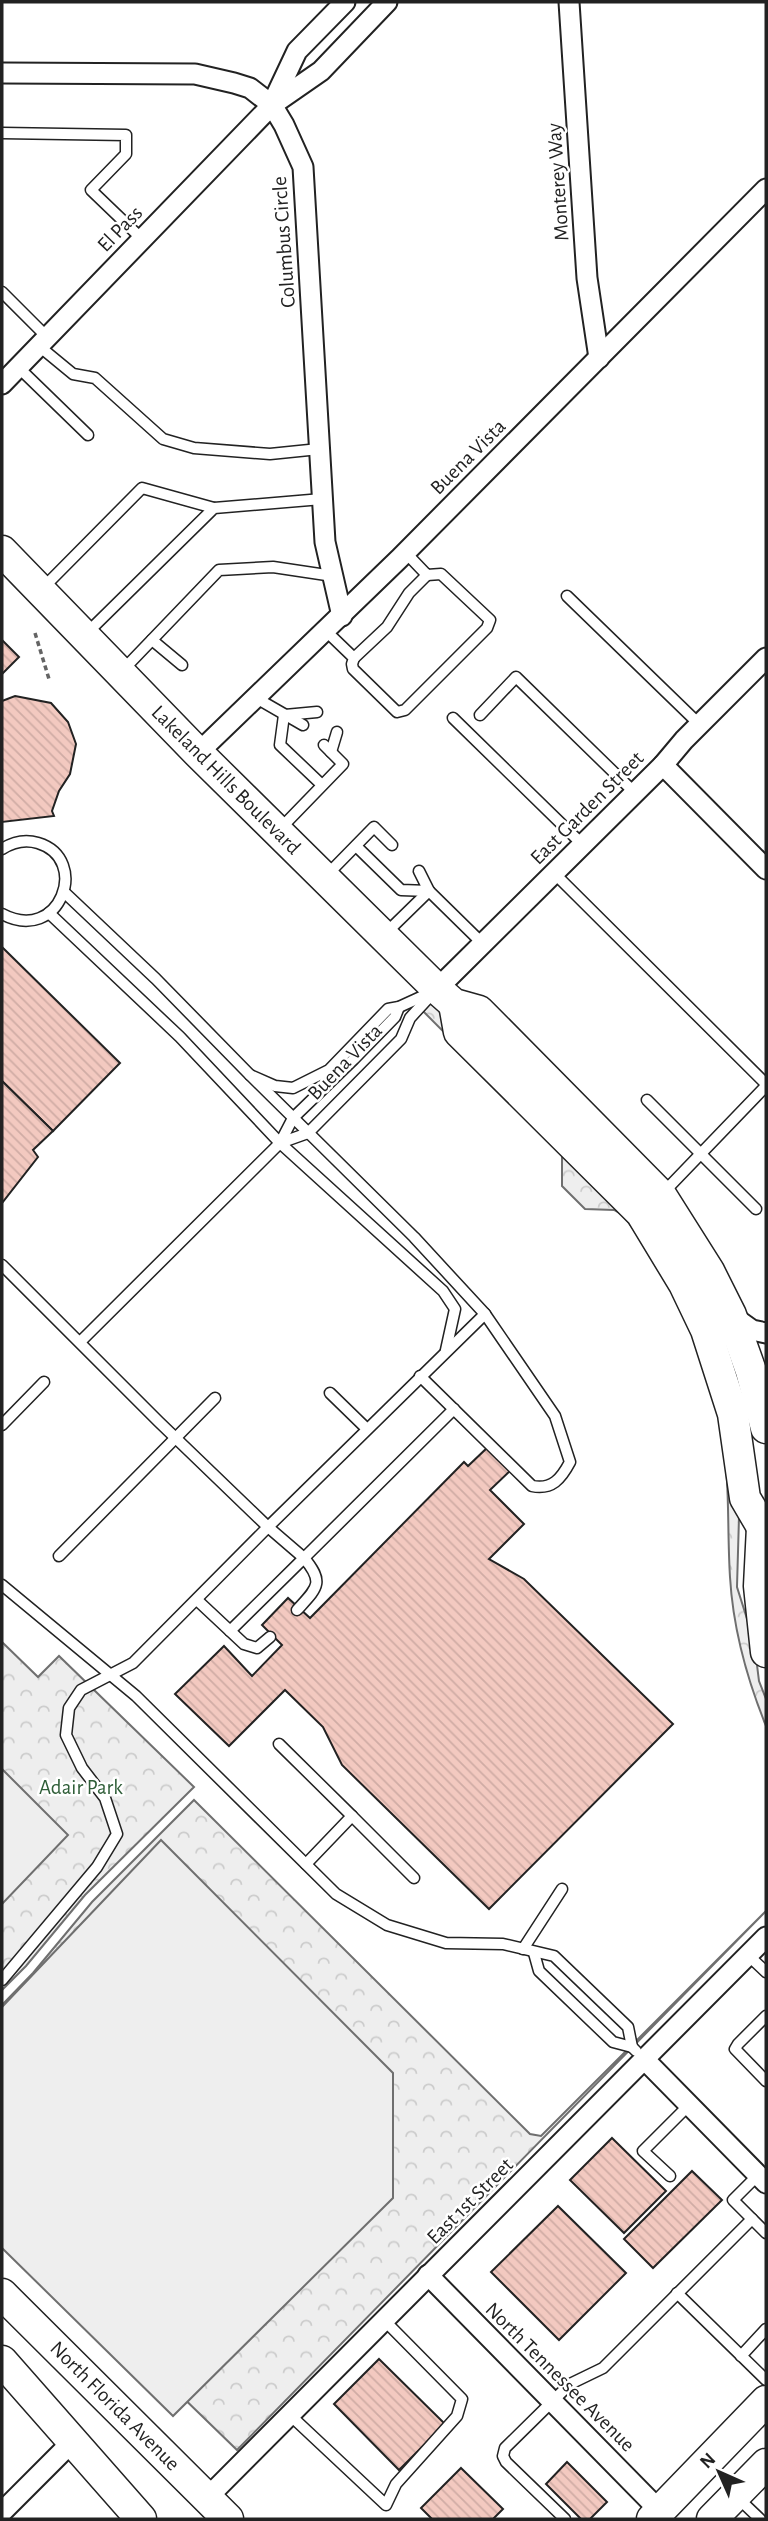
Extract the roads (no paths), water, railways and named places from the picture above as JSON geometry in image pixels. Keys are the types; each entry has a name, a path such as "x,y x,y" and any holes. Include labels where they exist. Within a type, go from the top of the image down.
{"main road":[{"name":"Lakeland Hills Boulevard","path":"2,551 198,753 446,997 479,1011 661,1195 709,1271 731,1315 765,1419"},
{"name":"Lakeland Hills Boulevard","path":"446,997 459,1032 641,1213 684,1284 706,1330 733,1415 745,1498 764,1522 759,1586 766,1651"},
{"name":"North Florida Avenue","path":"2,2294 207,2509 228,2519"},
{"path":"2,2312 207,2509"},
{"path":"2,2361 141,2519"},
{"path":"656,2515 766,2402"},
{"path":"712,2519 766,2464"}],"street":[{"name":"El Pass","path":"272,105 297,51 345,2"},
{"name":"El Pass","path":"2,384 272,105 321,71 387,2"},
{"name":"Monterey Way","path":"569,2 587,278 599,358"},
{"name":"Columbus Circle","path":"2,72 195,74 250,88 272,105 303,167 325,542 342,616"},
{"name":"Buena Vista","path":"198,753 406,553 766,189"},
{"name":"East Garden Street","path":"446,997 483,944 765,662"},
{"path":"663,765 766,869"},
{"path":"731,1315 752,1330 766,1333"},
{"path":"765,1419 762,1383 766,1376"},
{"name":"East 1st Street","path":"207,2509 290,2415 428,2275 639,2053 766,1937"},
{"path":"639,2053 762,2179"},
{"name":"North Tennessee Avenue","path":"428,2275 552,2402 656,2515"},
{"path":"2,2512 72,2442"}],"lane":[{"path":"2,133 125,135 126,154 91,190 142,239"},
{"path":"2,292 73,374 96,378 163,439 194,448 271,454 319,449"},
{"path":"18,367 88,435"},
{"path":"40,591 142,488 214,508 322,499"},
{"path":"84,636 214,508"},
{"path":"406,553 427,575"},
{"path":"121,673 219,570 273,567 333,576"},
{"path":"441,574 490,620 487,628 405,710 397,712 353,669 354,659 387,627 409,593 427,575 441,574"},
{"path":"567,596 700,725"},
{"path":"326,631 354,659"},
{"path":"152,640 182,665"},
{"path":"480,715 516,677 635,793"},
{"path":"256,698 303,725"},
{"path":"284,715 317,712"},
{"path":"284,715 281,745 322,785"},
{"path":"453,718 583,845"},
{"path":"278,831 343,764 327,749 337,732"},
{"path":"324,877 374,827 392,845"},
{"path":"2,849 17,842 30,841 44,845 55,853 65,878 64,892 58,905 49,914 25,921 2,914"},
{"path":"356,846 401,890 429,891"},
{"path":"419,871 429,891 483,944"},
{"path":"554,873 766,1085 661,1195"},
{"path":"384,936 429,891"},
{"path":"64,892 156,979 414,1237 485,1314 555,1416 570,1462 563,1476 554,1485 542,1488 532,1486 420,1376"},
{"path":"49,914 180,1037 280,1143 443,1291 455,1309 446,1351"},
{"path":"250,1075 275,1086 293,1088 329,1070 388,1009 446,997"},
{"name":"Buena Vista","path":"308,1133 401,1039 410,1018 446,997"},
{"path":"80,1342 280,1143 293,1118 354,1059 394,1017 399,1007"},
{"path":"647,1100 756,1209"},
{"path":"280,1143 308,1133"},
{"path":"2,1265 175,1438 317,1573 317,1582 312,1593 297,1610"},
{"path":"2,1980 97,1867 117,1834 105,1798 82,1768 66,1735 69,1708 81,1690 133,1663 485,1314"},
{"path":"2,1425 44,1382"},
{"path":"330,1393 367,1429"},
{"path":"59,1556 215,1398"},
{"path":"230,1631 454,1409"},
{"path":"2,1585 142,1702 337,1894 387,1925 446,1943 503,1944 554,1956 628,2027 639,2053"},
{"path":"197,1600 244,1644 257,1648 270,1637"},
{"path":"279,1744 414,1878"},
{"path":"306,1864 352,1816"},
{"path":"523,1949 562,1889"},
{"path":"534,1953 539,1971 557,1989 613,2042 639,2053"},
{"path":"748,1955 766,1972"},
{"path":"766,2016 735,2049 766,2081"},
{"path":"670,2176 643,2151 690,2105"},
{"path":"762,2179 733,2200 766,2233"},
{"path":"565,2519 503,2456 505,2448 570,2384 603,2368 752,2219"},
{"path":"677,2294 766,2380"},
{"path":"290,2415 386,2505 396,2484 457,2416 462,2399 384,2319"},
{"path":"741,2356 766,2329"},
{"path":"736,2495 760,2519"}],"park label":[{"name":"Adair Park","path":"81,1787"}]}
